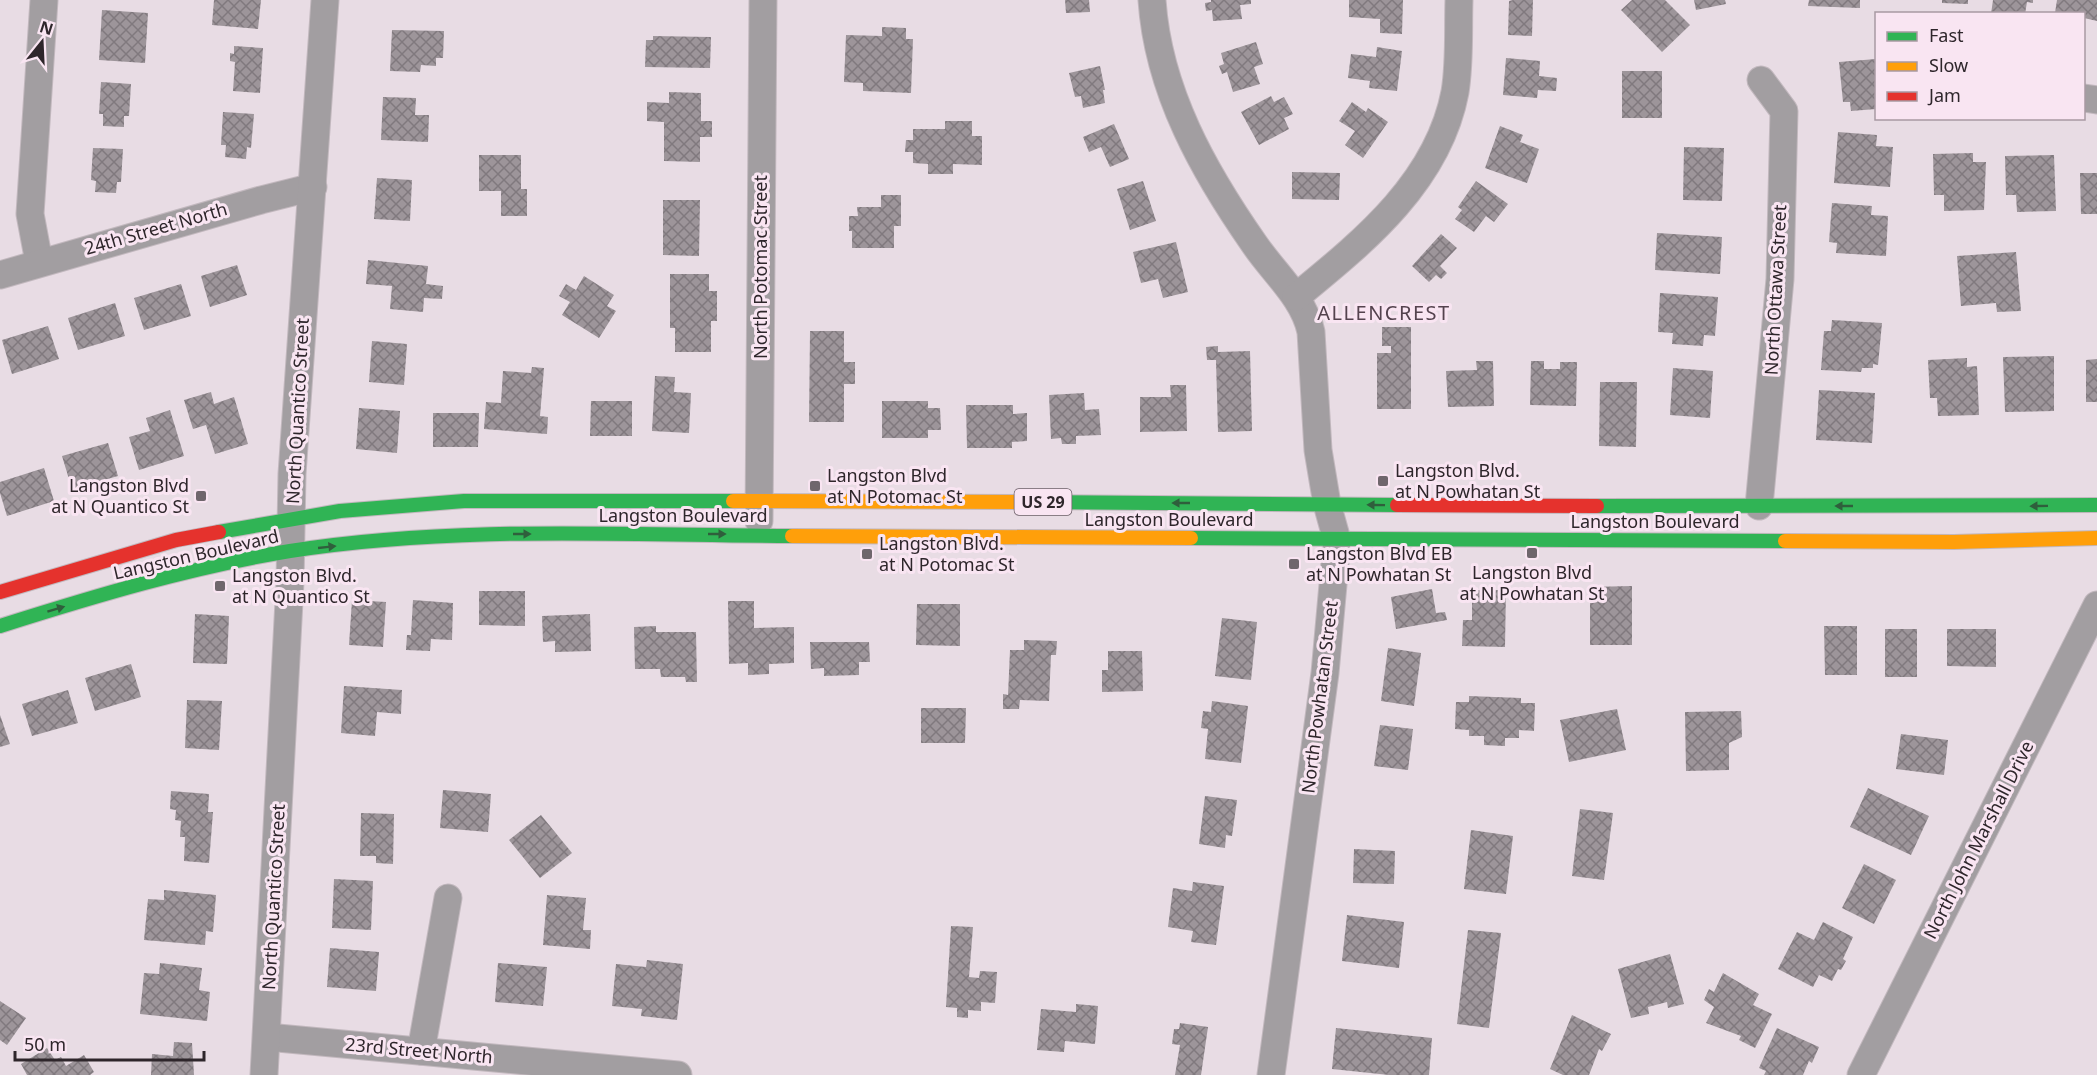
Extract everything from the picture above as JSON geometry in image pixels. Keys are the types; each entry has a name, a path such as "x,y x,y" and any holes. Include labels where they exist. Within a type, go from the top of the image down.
{"main road":[{"name":"Langston Boulevard","path":"0,592 176,540 293,519 390,506 464,501 1435,506 2097,505"},
{"name":"Langston Boulevard","path":"0,626 150,582 240,561 292,551 470,534 1954,542 2097,538"}],"street":[{"path":"39,262 30,214 44,0"},
{"name":"North Quantico Street","path":"264,1075 292,551 292,474 326,0"},
{"name":"North Potomac Street","path":"759,534 763,0"},
{"name":"North Powhatan Street","path":"1152,0 1156,37 1162,61 1174,101 1189,136 1243,228 1296,297 1306,315 1311,332 1318,450 1337,540 1325,673 1271,1075"},
{"path":"1296,297 1365,239 1404,196 1430,159 1445,124 1455,88 1459,0"},
{"name":"North Ottawa Street","path":"1760,506 1780,279 1784,111 1761,80"},
{"name":"24th Street North","path":"0,275 39,262 313,187"},
{"name":"North John Marshall Drive","path":"1861,1075 2097,605"},
{"path":"421,1051 448,898"},
{"name":"23rd Street North","path":"267,1037 678,1075"}],"building":[{"path":"214,0 261,0 258,29 212,25"},
{"path":"1065,0 1089,0 1090,12 1066,13"},
{"path":"1211,0 1251,0 1251,4 1240,5 1242,19 1213,21 1212,10 1206,11 1205,3"},
{"path":"1349,0 1403,0 1402,34 1380,33 1380,19 1349,17"},
{"path":"1533,0 1532,36 1508,35 1509,1"},
{"path":"1632,0 1665,0 1690,25 1662,52 1621,10"},
{"path":"1694,0 1725,0 1726,4 1696,10"},
{"path":"1809,0 1860,0 1860,8 1808,6"},
{"path":"1942,0 1968,0 1968,4 1942,3"},
{"path":"1993,0 2033,0 2033,3 2027,2 2025,12 1991,12"},
{"path":"2057,0 2097,0 2097,21 2085,18 2085,12 2055,12"},
{"path":"102,10 148,13 145,63 99,60"},
{"path":"882,27 906,28 906,39 913,39 911,93 863,91 863,83 844,82 846,35 882,36"},
{"path":"392,30 444,31 443,58 436,58 436,66 421,65 420,72 390,71"},
{"path":"653,36 711,37 710,68 645,67 646,40 653,40"},
{"path":"1256,42 1263,64 1254,67 1260,84 1233,92 1227,72 1222,74 1219,66 1224,64 1221,53"},
{"path":"234,46 263,48 260,93 233,91 235,62 230,61 230,53 234,54"},
{"path":"1377,47 1402,51 1397,91 1369,88 1370,81 1348,78 1351,54 1376,57"},
{"path":"1506,58 1540,61 1539,76 1557,78 1556,91 1538,90 1537,98 1503,95"},
{"path":"1875,59 1875,109 1851,111 1850,102 1843,102 1839,62"},
{"path":"1100,66 1105,103 1083,108 1081,96 1075,97 1069,73"},
{"path":"1622,71 1662,71 1662,118 1622,118"},
{"path":"101,82 131,84 129,116 124,116 124,127 103,126 103,114 99,114"},
{"path":"669,92 701,93 701,121 712,121 712,137 700,137 700,162 664,161 664,122 647,121 647,102 669,103"},
{"path":"1271,96 1274,102 1284,97 1293,114 1284,118 1289,129 1259,145 1241,112"},
{"path":"383,97 416,98 415,115 429,115 428,142 381,140"},
{"path":"1352,102 1366,112 1368,108 1388,122 1363,158 1345,145 1355,131 1339,121"},
{"path":"223,112 254,114 251,148 247,147 246,159 225,157 226,145 221,145"},
{"path":"945,121 972,121 972,136 982,136 982,165 953,164 953,174 928,174 928,164 913,163 913,152 905,152 906,140 913,140 913,129 945,129"},
{"path":"1114,124 1129,159 1110,167 1101,147 1089,152 1083,137"},
{"path":"1500,126 1523,135 1520,142 1539,149 1527,183 1485,168"},
{"path":"1838,132 1877,135 1876,146 1893,147 1890,187 1834,183"},
{"path":"1684,147 1724,148 1722,201 1683,200"},
{"path":"93,148 123,149 121,182 117,182 116,193 95,192 96,181 91,180"},
{"path":"1973,153 1973,162 1986,162 1984,210 1944,211 1944,195 1934,195 1933,154"},
{"path":"479,155 521,155 521,189 527,189 527,216 501,216 501,191 479,191"},
{"path":"2054,155 2056,211 2017,212 2016,195 2006,195 2005,156"},
{"path":"1292,172 1340,173 1339,200 1292,199"},
{"path":"2080,173 2097,173 2097,214 2081,214"},
{"path":"377,178 412,180 410,221 374,219"},
{"path":"1143,181 1156,221 1130,230 1117,189"},
{"path":"1476,181 1508,204 1494,222 1486,216 1474,232 1455,219 1462,210 1458,207"},
{"path":"881,195 901,195 901,226 894,226 894,248 852,248 849,216 858,216 857,207 881,207"},
{"path":"663,200 700,200 699,256 663,255"},
{"path":"1832,203 1872,206 1871,215 1888,216 1886,256 1836,253 1837,243 1829,242"},
{"path":"1657,233 1722,237 1720,274 1655,270"},
{"path":"1441,234 1457,248 1440,266 1447,273 1441,279 1436,275 1429,282 1412,266"},
{"path":"1176,242 1188,292 1163,298 1158,279 1141,283 1133,252"},
{"path":"2016,252 2021,311 1997,312 1996,303 1961,306 1957,256"},
{"path":"368,260 428,266 426,284 443,286 442,299 424,298 423,312 390,309 392,286 366,284"},
{"path":"237,265 247,295 210,307 201,276"},
{"path":"670,274 709,274 709,291 717,291 717,321 711,321 711,352 675,352 675,328 670,328"},
{"path":"584,276 614,295 607,306 616,311 599,338 562,315 570,302 559,296 566,284 576,290"},
{"path":"181,284 191,316 144,330 134,298"},
{"path":"1660,293 1718,297 1715,336 1704,335 1703,346 1672,344 1673,333 1658,332"},
{"path":"115,303 125,336 78,350 68,318"},
{"path":"1832,320 1882,323 1878,365 1873,364 1873,368 1862,368 1861,372 1821,370 1824,331 1831,331"},
{"path":"48,326 59,359 12,374 2,340"},
{"path":"1382,327 1411,327 1411,409 1377,409 1377,353 1391,353 1391,346 1382,346"},
{"path":"810,331 844,331 844,362 855,362 855,384 844,384 844,422 809,422"},
{"path":"372,341 407,344 404,385 369,382"},
{"path":"1218,346 1218,352 1250,351 1252,431 1218,432 1216,360 1207,360 1206,347"},
{"path":"2054,356 2054,411 2005,412 2003,357"},
{"path":"1967,358 1967,367 1977,366 1979,415 1938,416 1937,398 1930,398 1928,360"},
{"path":"2097,359 2097,402 2086,402 2086,360"},
{"path":"1476,361 1493,361 1494,406 1448,407 1446,371 1477,370"},
{"path":"1531,361 1544,361 1544,369 1560,369 1560,362 1577,362 1576,406 1530,405"},
{"path":"532,367 544,368 540,416 548,417 547,434 484,429 486,402 501,403 503,371 531,373"},
{"path":"1673,368 1713,371 1710,418 1670,415"},
{"path":"655,376 675,377 674,392 691,393 689,433 652,431"},
{"path":"1600,382 1637,382 1636,447 1599,446"},
{"path":"1170,385 1186,385 1187,431 1140,432 1140,397 1171,397"},
{"path":"1819,390 1875,393 1872,443 1816,440"},
{"path":"211,392 214,404 234,397 248,444 215,454 206,425 193,429 184,400"},
{"path":"1084,393 1085,410 1099,409 1101,435 1076,436 1076,444 1062,444 1061,438 1051,439 1049,395"},
{"path":"591,401 632,401 632,436 590,436"},
{"path":"882,401 928,401 928,408 940,408 941,430 928,430 928,438 882,438"},
{"path":"966,405 1013,405 1013,414 1027,413 1027,441 1012,442 1012,448 967,448"},
{"path":"359,408 400,411 397,453 356,449"},
{"path":"170,410 184,456 139,470 129,437 150,431 146,418"},
{"path":"433,413 479,413 478,447 433,447"},
{"path":"108,443 118,476 72,489 62,456"},
{"path":"44,468 54,501 7,516 0,493 0,482"},
{"path":"1632,586 1632,645 1590,645 1590,587"},
{"path":"1432,589 1436,613 1445,612 1447,620 1396,629 1391,597"},
{"path":"1472,590 1506,590 1505,647 1462,646 1463,620 1472,620"},
{"path":"479,591 525,591 525,626 479,625"},
{"path":"352,600 386,602 383,647 349,645"},
{"path":"413,600 453,603 452,640 431,639 430,651 406,650 407,635 411,635"},
{"path":"728,601 754,601 754,628 794,627 794,663 769,664 769,674 748,675 748,663 729,664"},
{"path":"917,604 960,604 960,646 916,645"},
{"path":"195,614 229,616 227,664 193,663"},
{"path":"590,614 591,651 555,652 555,641 543,642 542,616"},
{"path":"1222,618 1257,622 1251,680 1215,676"},
{"path":"656,626 656,632 696,632 697,682 686,682 685,677 661,677 660,669 635,669 634,627"},
{"path":"1824,626 1857,626 1857,675 1825,675"},
{"path":"1885,629 1917,629 1917,677 1885,677"},
{"path":"1947,629 1996,629 1996,667 1947,666"},
{"path":"1024,640 1057,641 1056,655 1051,655 1049,701 1020,700 1019,709 1003,709 1003,694 1008,695 1010,650 1024,650"},
{"path":"810,642 869,642 870,662 859,662 859,675 824,676 824,668 811,669"},
{"path":"1388,648 1421,653 1414,706 1381,701"},
{"path":"1108,651 1142,651 1143,691 1102,692 1102,670 1108,670"},
{"path":"131,664 141,697 95,711 85,678"},
{"path":"344,686 402,690 401,714 377,712 375,736 341,733"},
{"path":"68,690 78,723 32,736 22,704"},
{"path":"1469,696 1521,698 1521,703 1535,703 1534,731 1519,730 1519,738 1505,738 1505,746 1484,745 1484,736 1469,736 1469,730 1455,729 1456,702 1469,702"},
{"path":"187,700 222,701 219,750 185,748"},
{"path":"1212,701 1248,706 1241,763 1205,759 1208,729 1201,728 1203,711 1211,712"},
{"path":"921,708 966,708 965,743 921,743"},
{"path":"1617,709 1626,750 1569,762 1560,720"},
{"path":"1741,711 1742,737 1729,743 1729,770 1686,771 1685,712"},
{"path":"0,715 10,744 0,747"},
{"path":"1380,725 1413,729 1408,770 1374,766"},
{"path":"1901,734 1948,740 1944,775 1896,769"},
{"path":"1868,788 1929,816 1911,855 1850,827"},
{"path":"443,790 491,794 488,832 440,828"},
{"path":"171,791 209,794 208,812 213,812 209,863 184,861 185,837 180,837 181,821 175,820 176,810 170,809"},
{"path":"1205,796 1237,800 1232,836 1226,835 1225,848 1199,844"},
{"path":"1580,809 1613,813 1604,880 1572,876"},
{"path":"361,813 394,814 393,864 376,863 376,856 360,856"},
{"path":"541,815 572,853 540,878 509,840"},
{"path":"1471,830 1513,836 1506,894 1464,889"},
{"path":"1354,849 1395,851 1394,884 1353,883"},
{"path":"1864,864 1896,880 1874,924 1842,908"},
{"path":"334,879 373,881 371,930 332,928"},
{"path":"1193,882 1224,886 1216,945 1191,942 1193,931 1168,927 1173,888 1192,891"},
{"path":"164,890 216,895 213,932 206,931 205,945 144,940 148,899 164,900"},
{"path":"547,895 586,898 583,930 591,930 590,949 543,945"},
{"path":"1347,915 1404,922 1399,968 1342,961"},
{"path":"1823,922 1853,937 1843,959 1846,961 1841,970 1838,969 1832,981 1819,975 1813,987 1778,969 1797,932 1814,940"},
{"path":"951,926 973,927 969,977 979,978 980,971 997,972 995,1003 981,1002 981,1011 968,1010 968,1018 957,1017 957,1008 946,1007"},
{"path":"1468,930 1501,933 1489,1028 1457,1024"},
{"path":"330,948 379,952 376,991 327,987"},
{"path":"1670,954 1684,1004 1668,1008 1667,1002 1648,1007 1649,1014 1631,1018 1618,969"},
{"path":"647,960 683,964 677,1020 641,1016 642,1009 612,1006 616,964 646,967"},
{"path":"160,963 202,968 199,990 210,992 207,1021 140,1014 144,973 159,974"},
{"path":"498,963 547,967 543,1006 495,1002"},
{"path":"1723,973 1759,994 1753,1005 1772,1014 1755,1048 1739,1040 1741,1036 1706,1023 1714,1007 1704,1000 1709,989 1714,992"},
{"path":"0,1001 26,1018 7,1045 0,1040"},
{"path":"1076,1004 1098,1006 1095,1044 1065,1041 1064,1052 1037,1050 1041,1009 1076,1012"},
{"path":"1572,1015 1611,1034 1602,1051 1599,1049 1589,1075 1563,1075 1550,1069"},
{"path":"1180,1023 1208,1027 1201,1075 1175,1075 1180,1045 1172,1044 1174,1029 1179,1029"},
{"path":"1336,1028 1432,1038 1429,1075 1389,1075 1332,1069"},
{"path":"1777,1028 1819,1047 1812,1063 1809,1061 1803,1075 1764,1075 1766,1071 1759,1068"},
{"path":"174,1042 192,1043 194,1075 151,1075 152,1054 173,1056"},
{"path":"47,1048 55,1060 61,1057 66,1066 84,1055 94,1072 90,1075 27,1075 21,1064"}],"traffic: fast":[{"path":"219,532 340,511 464,501 733,501"},
{"path":"1034,502 1397,505"},
{"path":"1597,506 2097,505"},
{"path":"0,626 107,593 216,565 290,551 352,543 540,533 792,536"},
{"path":"1191,538 1785,541"}],"traffic: slow":[{"path":"733,501 1034,502"},
{"path":"792,536 1191,538"},
{"path":"1785,541 1954,542 2097,538"}],"traffic: jam":[{"path":"1397,505 1597,506"},
{"path":"0,592 176,540 219,532"}],"place":[{"name":"Langston Blvd. at N Powhatan St","path":"1383,481"},
{"name":"Langston Blvd at N Potomac St","path":"815,486"},
{"name":"Langston Blvd at N Quantico St","path":"201,496"},
{"name":"Langston Blvd at N Powhatan St","path":"1532,553"},
{"name":"Langston Blvd. at N Potomac St","path":"867,554"},
{"name":"Langston Blvd EB at N Powhatan St","path":"1294,564"},
{"name":"Langston Blvd. at N Quantico St","path":"220,586"}],"district":[{"name":"ALLENCREST","path":"1384,313"}]}
